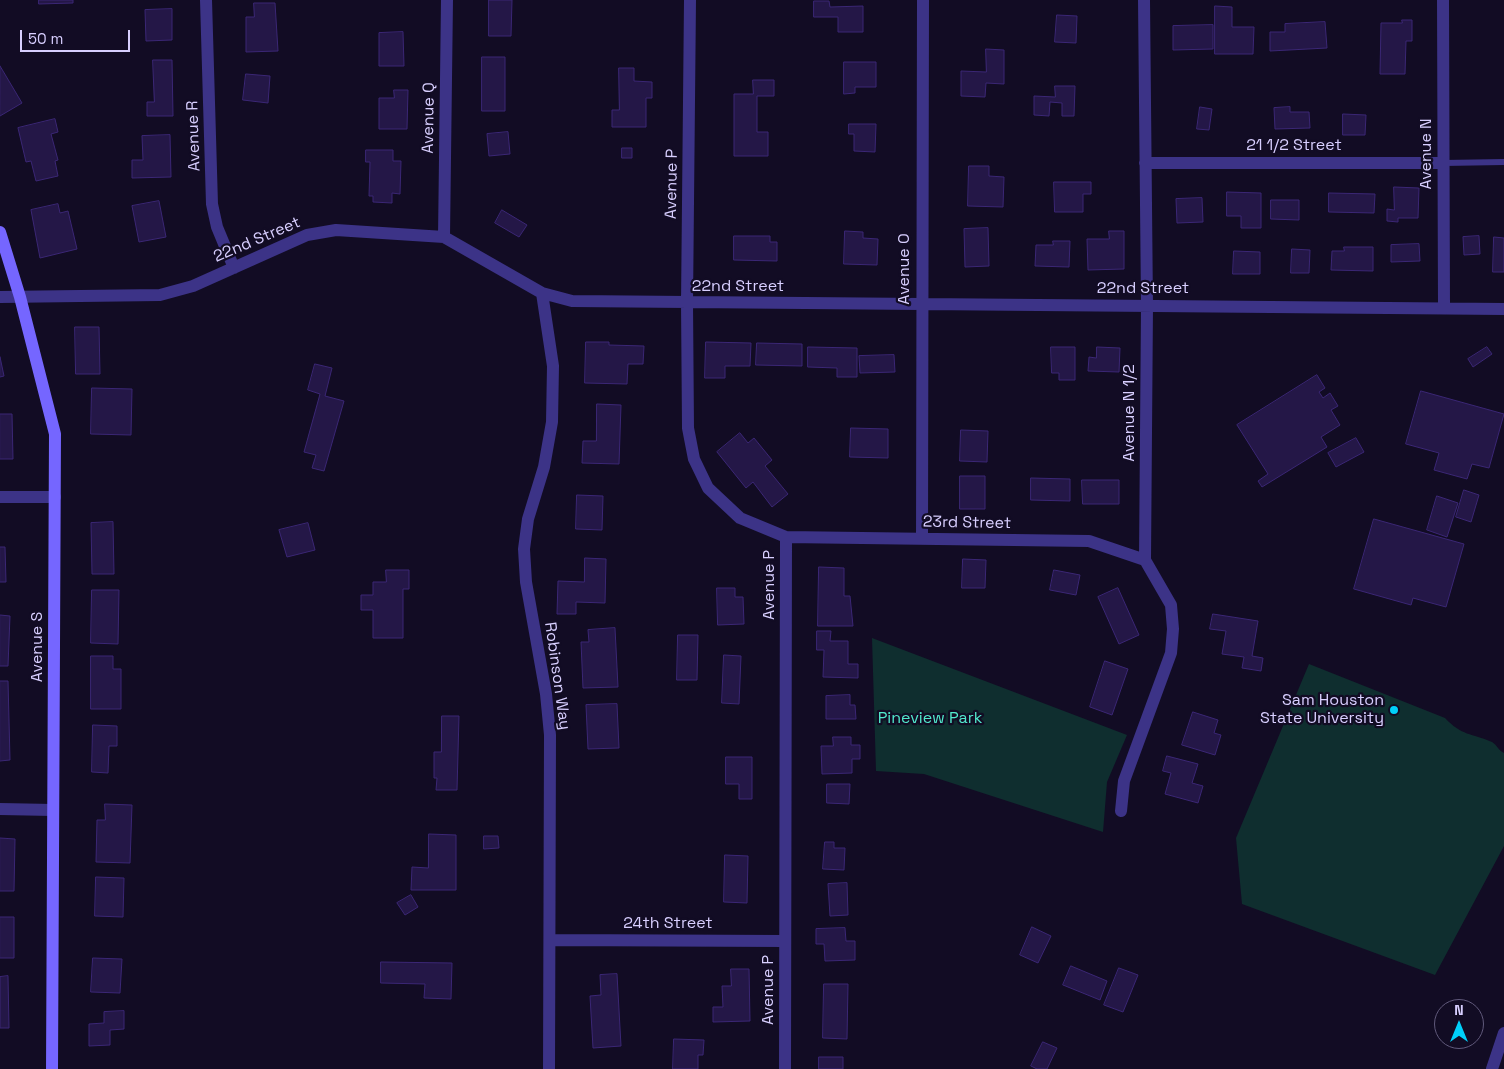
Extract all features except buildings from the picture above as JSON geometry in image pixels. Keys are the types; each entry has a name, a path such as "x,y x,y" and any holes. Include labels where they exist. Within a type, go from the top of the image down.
{"street":[{"name":"Avenue R","path":"206,0 212,204 217,227 234,268"},
{"name":"Avenue Q","path":"444,237 447,0"},
{"name":"Avenue P","path":"690,0 687,303 688,428 694,459 708,488 740,518 786,537 785,1069"},
{"name":"Avenue O","path":"922,539 921,304 924,0"},
{"name":"Avenue N 1/2","path":"1144,0 1147,306 1145,560"},
{"name":"Avenue N","path":"1443,0 1444,308"},
{"name":"21 1/2 Street","path":"1146,163 1443,163"},
{"name":"22nd Street","path":"0,296 160,295 193,286 307,235 336,230 444,237 542,293 572,302 1504,309"},
{"name":"Avenue S","path":"0,232 20,297 55,434 52,1069"},
{"name":"Robinson Way","path":"542,293 553,366 552,422 544,467 528,519 524,549 526,582 546,694 550,735 549,1069"},
{"path":"0,497 55,497"},
{"name":"23rd Street","path":"786,537 1089,541 1145,560"},
{"path":"1121,812 1124,781 1171,653 1171,605 1145,560"},
{"path":"0,809 53,810"},
{"name":"24th Street","path":"550,940 785,941"},
{"path":"1492,1069 1504,1033"}],"lane":[{"path":"1443,163 1504,162"}],"green space":[{"name":"Pineview Park","path":"872,638 1127,735 1107,782 1103,832 924,774 876,771"},
{"path":"1309,664 1445,718 1462,731 1492,742 1504,753 1504,846 1435,975 1242,904 1236,838"}],"place":[{"name":"Sam Houston State University","path":"1394,710"}]}
